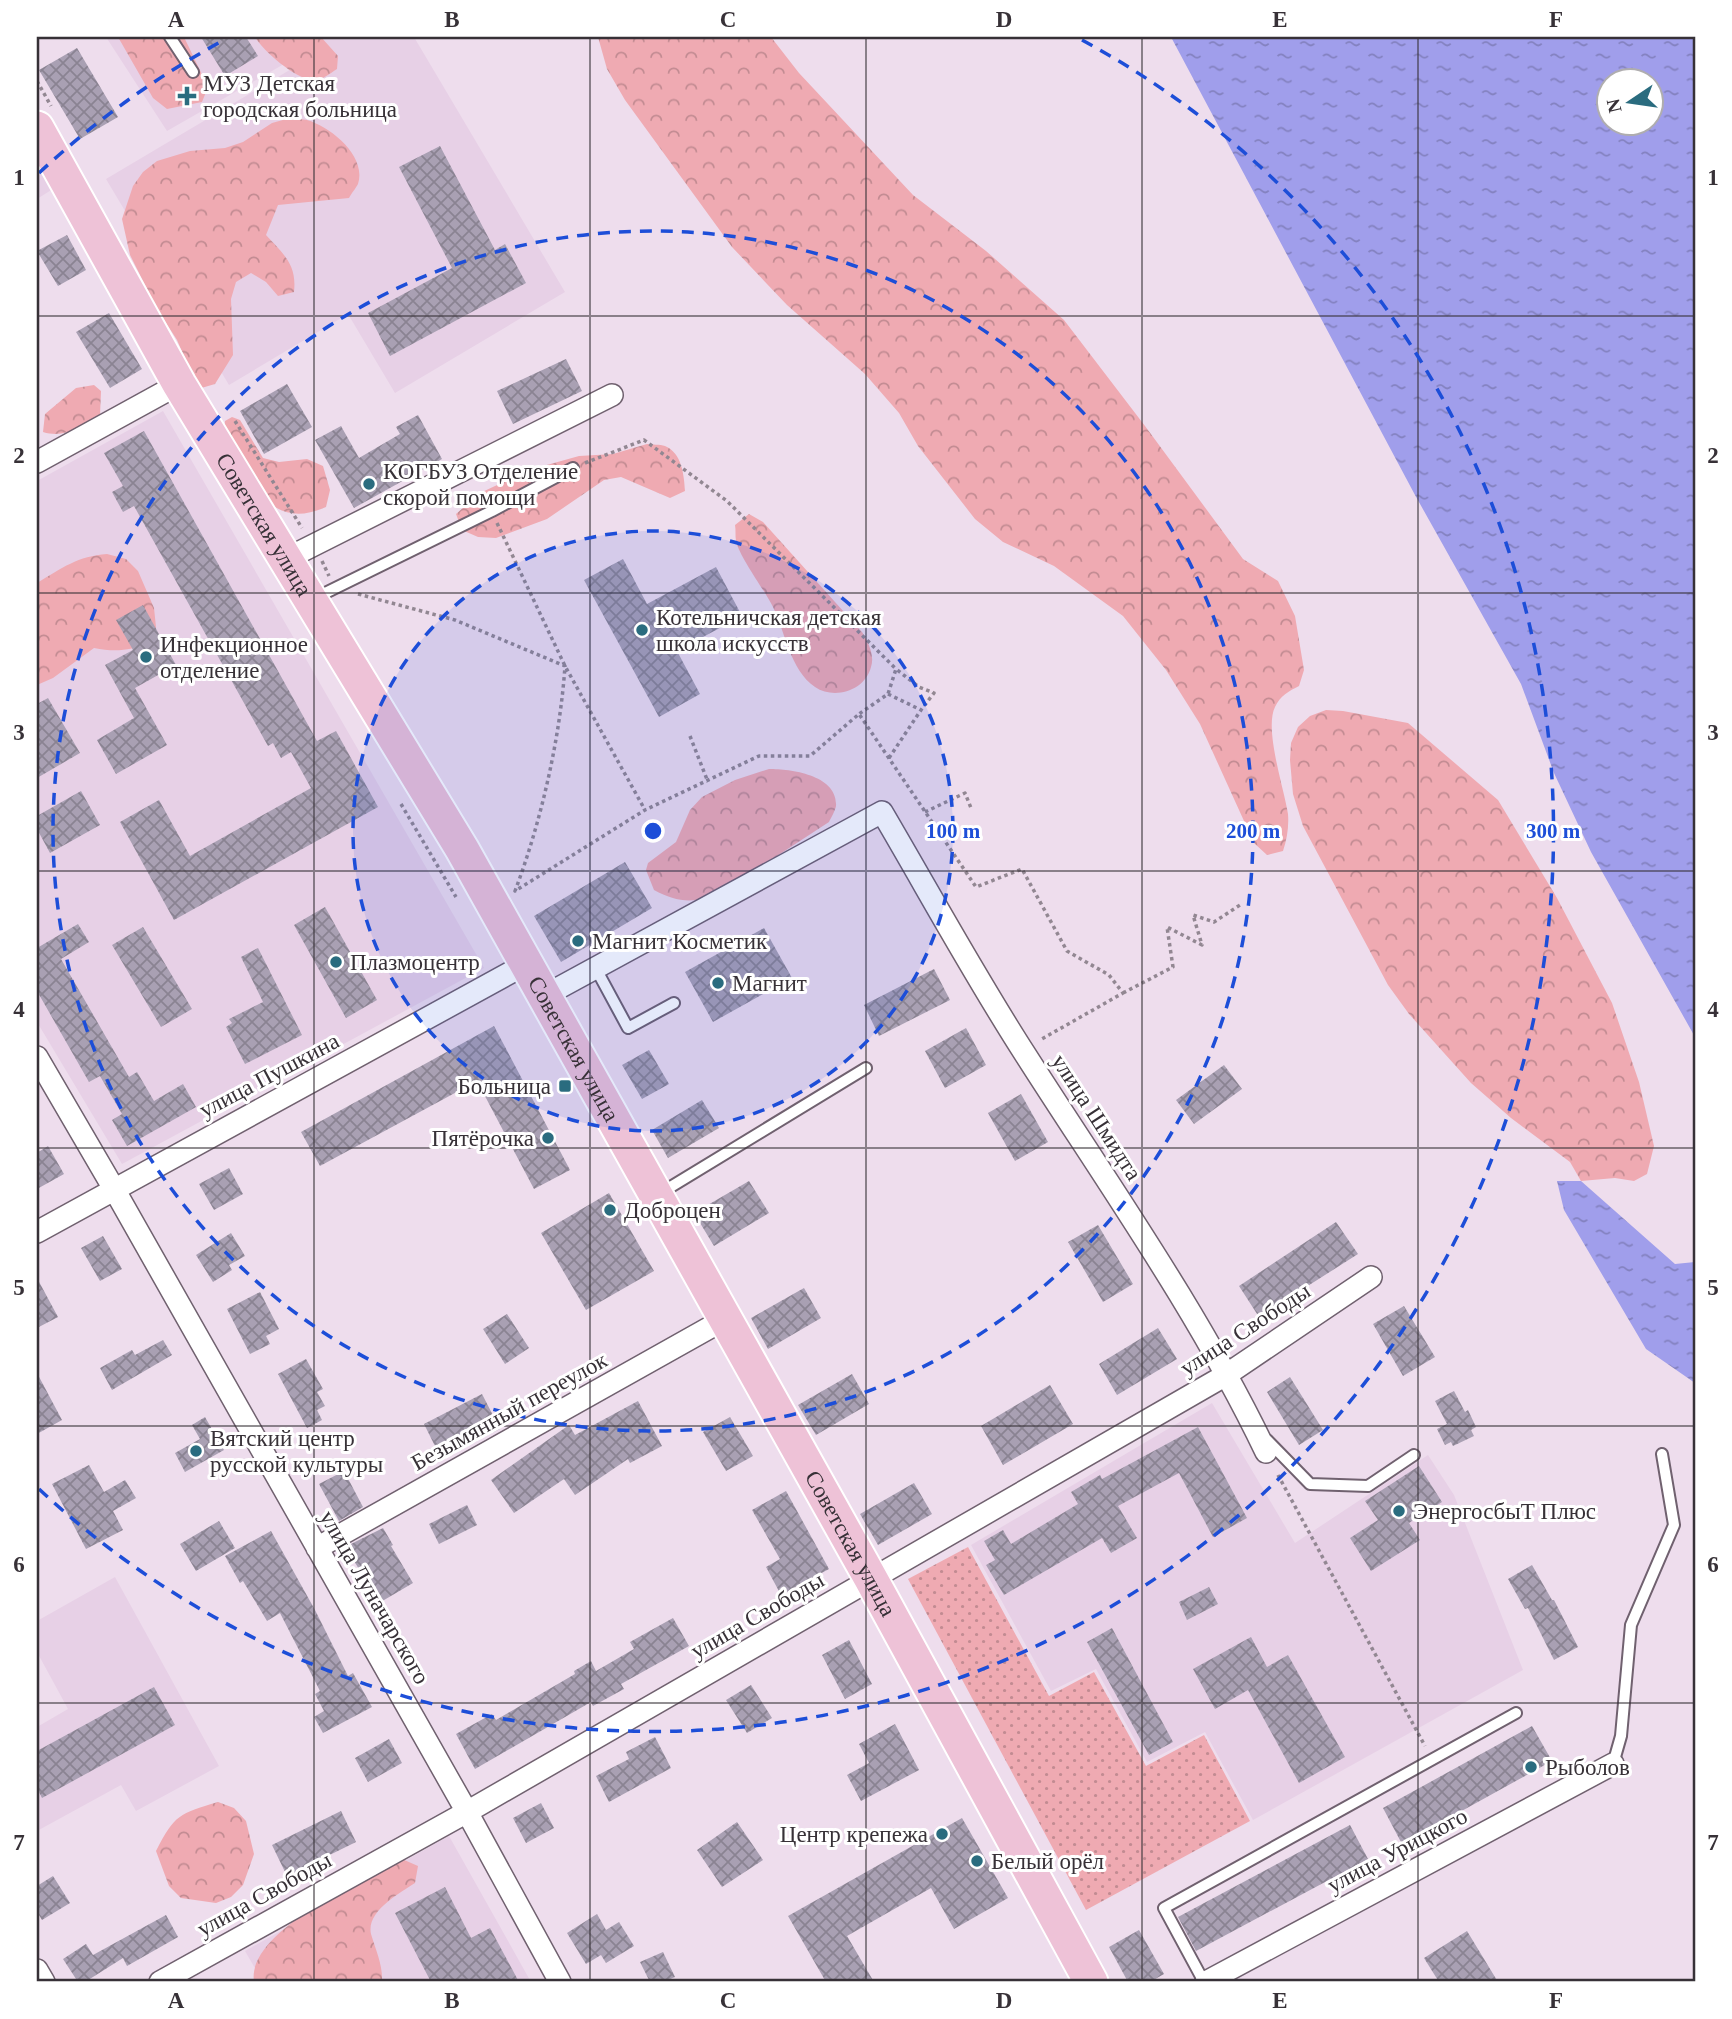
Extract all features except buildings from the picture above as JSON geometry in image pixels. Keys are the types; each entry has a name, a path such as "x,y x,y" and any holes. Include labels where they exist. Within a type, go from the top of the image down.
{"main road":[{"name":"Советская улица","path":"47,122 179,384 299,552 461,849 871,1579 1091,1982"}],"street":[{"path":"37,462 179,384"},
{"path":"299,552 612,395"},
{"name":"улица Шмидта","path":"595,967 882,812 1023,1051 1129,1214 1226,1375 1266,1452"},
{"name":"улица Пушкина","path":"37,1232 526,964"},
{"path":"544,996 595,967"},
{"name":"улица Луначарского","path":"37,1057 467,1812 560,1982"},
{"name":"улица Свободы","path":"160,1982 467,1812 1226,1375 1371,1278"},
{"name":"Безымянный переулок","path":"317,1549 725,1319"},
{"name":"улица Урицкого","path":"1205,1982 1613,1764"},
{"path":"37,1969 44,1982"}],"lane":[{"path":"170,37 193,72"},
{"path":"322,594 573,468"},
{"path":"595,967 628,1028 674,1003"},
{"path":"656,1195 866,1068"},
{"path":"1247,1412 1276,1450 1310,1484 1367,1486 1414,1455"},
{"path":"1613,1764 1621,1736 1631,1625 1674,1525 1662,1454"},
{"path":"1205,1982 1164,1908 1516,1713"}],"path":[{"path":"37,81 47,122"},
{"path":"233,418 322,594 455,620 565,666"},
{"path":"573,468 644,440 727,501 896,668 919,687 934,694 920,710 889,759"},
{"path":"492,511 565,666 645,810 515,891 528,855 562,711 565,666"},
{"path":"859,714 888,694 896,668"},
{"path":"888,694 920,710"},
{"path":"690,736 708,782"},
{"path":"925,812 965,793 971,808"},
{"path":"398,799 461,906"},
{"path":"1123,993 1173,967 1167,927 1202,945 1193,915 1214,922 1240,905"},
{"path":"1266,1452 1432,1760"}],"shaded area":[{"name":"МУЗ Детская городская больница","path":"106,37 278,37 291,60 167,131"},
{"path":"282,37 414,37 565,292 395,393 348,314 229,385 106,179 298,65"},
{"path":"37,155 56,187 37,199"},
{"path":"163,411 484,968 122,1164 37,1022 37,481"},
{"path":"1212,1403 1295,1543 1428,1455 1454,1495 1523,1670 1253,1820 1205,1732 1147,1762 1096,1669 1051,1691 971,1545"},
{"path":"115,1577 219,1766 136,1811 121,1785 37,1831 37,1727 68,1709 37,1652 37,1621"},
{"path":"449,1836 531,1982 263,1982 245,1951"}],"green space":[{"path":"118,37 184,37 208,87 202,102 167,109 153,98"},
{"path":"255,37 321,37 338,56 337,69 319,79 312,80 297,75 265,49"},
{"path":"598,37 771,37 799,73 913,195 986,251 1064,320 1243,559 1278,581 1295,616 1304,670 1299,686 1279,700 1272,717 1273,744 1288,814 1283,851 1267,855 1254,843 1200,724 1166,670 1123,616 1054,566 1003,542 975,519 918,446 899,413 865,374 787,305 732,247 625,100 607,69"},
{"path":"290,118 316,124 345,144 357,163 358,184 349,198 278,205 266,235 284,254 291,267 294,292 278,296 266,282 251,273 236,282 231,299 233,355 215,384 198,389 177,340 157,309 130,255 122,219 133,186 143,172 157,161 190,151 225,148 243,142 272,123"},
{"path":"94,385 101,391 100,416 66,433 43,432 45,414 76,388"},
{"path":"232,417 240,420 263,458 279,462 307,459 323,466 330,490 326,507 305,513 288,513 274,506 262,495 251,481 224,432 225,421"},
{"path":"647,444 671,449 679,459 685,491 670,498 621,477 604,480 547,519 496,538 478,537 462,530 456,514 480,493 529,470 579,456 613,454"},
{"path":"749,514 763,522 862,632 870,649 872,662 868,675 856,687 839,693 823,691 815,687 800,671 773,607 742,556 736,541 735,525"},
{"path":"107,554 126,559 138,571 154,608 156,627 149,643 122,650 94,648 53,678 37,685 37,583 79,560"},
{"path":"1326,710 1408,723 1498,800 1557,898 1612,1003 1639,1082 1654,1146 1647,1174 1634,1181 1615,1178 1581,1181 1570,1162 1511,1118 1471,1083 1409,1014 1388,985 1303,826 1293,794 1291,743 1298,727 1310,716"},
{"path":"769,769 789,770 812,776 829,787 835,796 836,806 829,822 713,896 679,900 654,890 646,870 648,863 676,842 690,810 702,797 735,780"},
{"path":"968,1547 1049,1696 1094,1672 1146,1766 1204,1735 1250,1821 1086,1910 908,1579"},
{"path":"218,1802 234,1808 246,1821 254,1854 243,1885 231,1897 216,1903 181,1898 169,1886 156,1851 168,1829 180,1817"},
{"path":"402,1859 418,1866 415,1883 379,1910 371,1926 382,1982 254,1982 257,1963 269,1944 288,1926 311,1909"}],"water":[{"path":"1171,37 1695,37 1695,1037 1591,852 1554,773 1521,684 1415,495"},
{"path":"1557,1181 1581,1181 1675,1264 1695,1262 1695,1383 1646,1349 1564,1210"}],"place":[{"name":"МУЗ Детская городская больница","path":"187,96"},
{"name":"КОГБУЗ Отделение скорой помощи","path":"369,484"},
{"name":"Котельничская детская школа искусств","path":"642,630"},
{"name":"Инфекционное отделение","path":"146,657"},
{"name":"Магнит Косметик","path":"578,941"},
{"name":"Плазмоцентр","path":"336,962"},
{"name":"Магнит","path":"718,983"},
{"name":"Больница","path":"565,1086"},
{"name":"Пятёрочка","path":"548,1138"},
{"name":"Доброцен","path":"610,1210"},
{"name":"Вятский центр русской культуры","path":"196,1451"},
{"name":"ЭнергосбыТ Плюс","path":"1399,1511"},
{"name":"Рыболов","path":"1531,1767"},
{"name":"Центр крепежа","path":"942,1834"},
{"name":"Белый орёл","path":"977,1861"}]}
